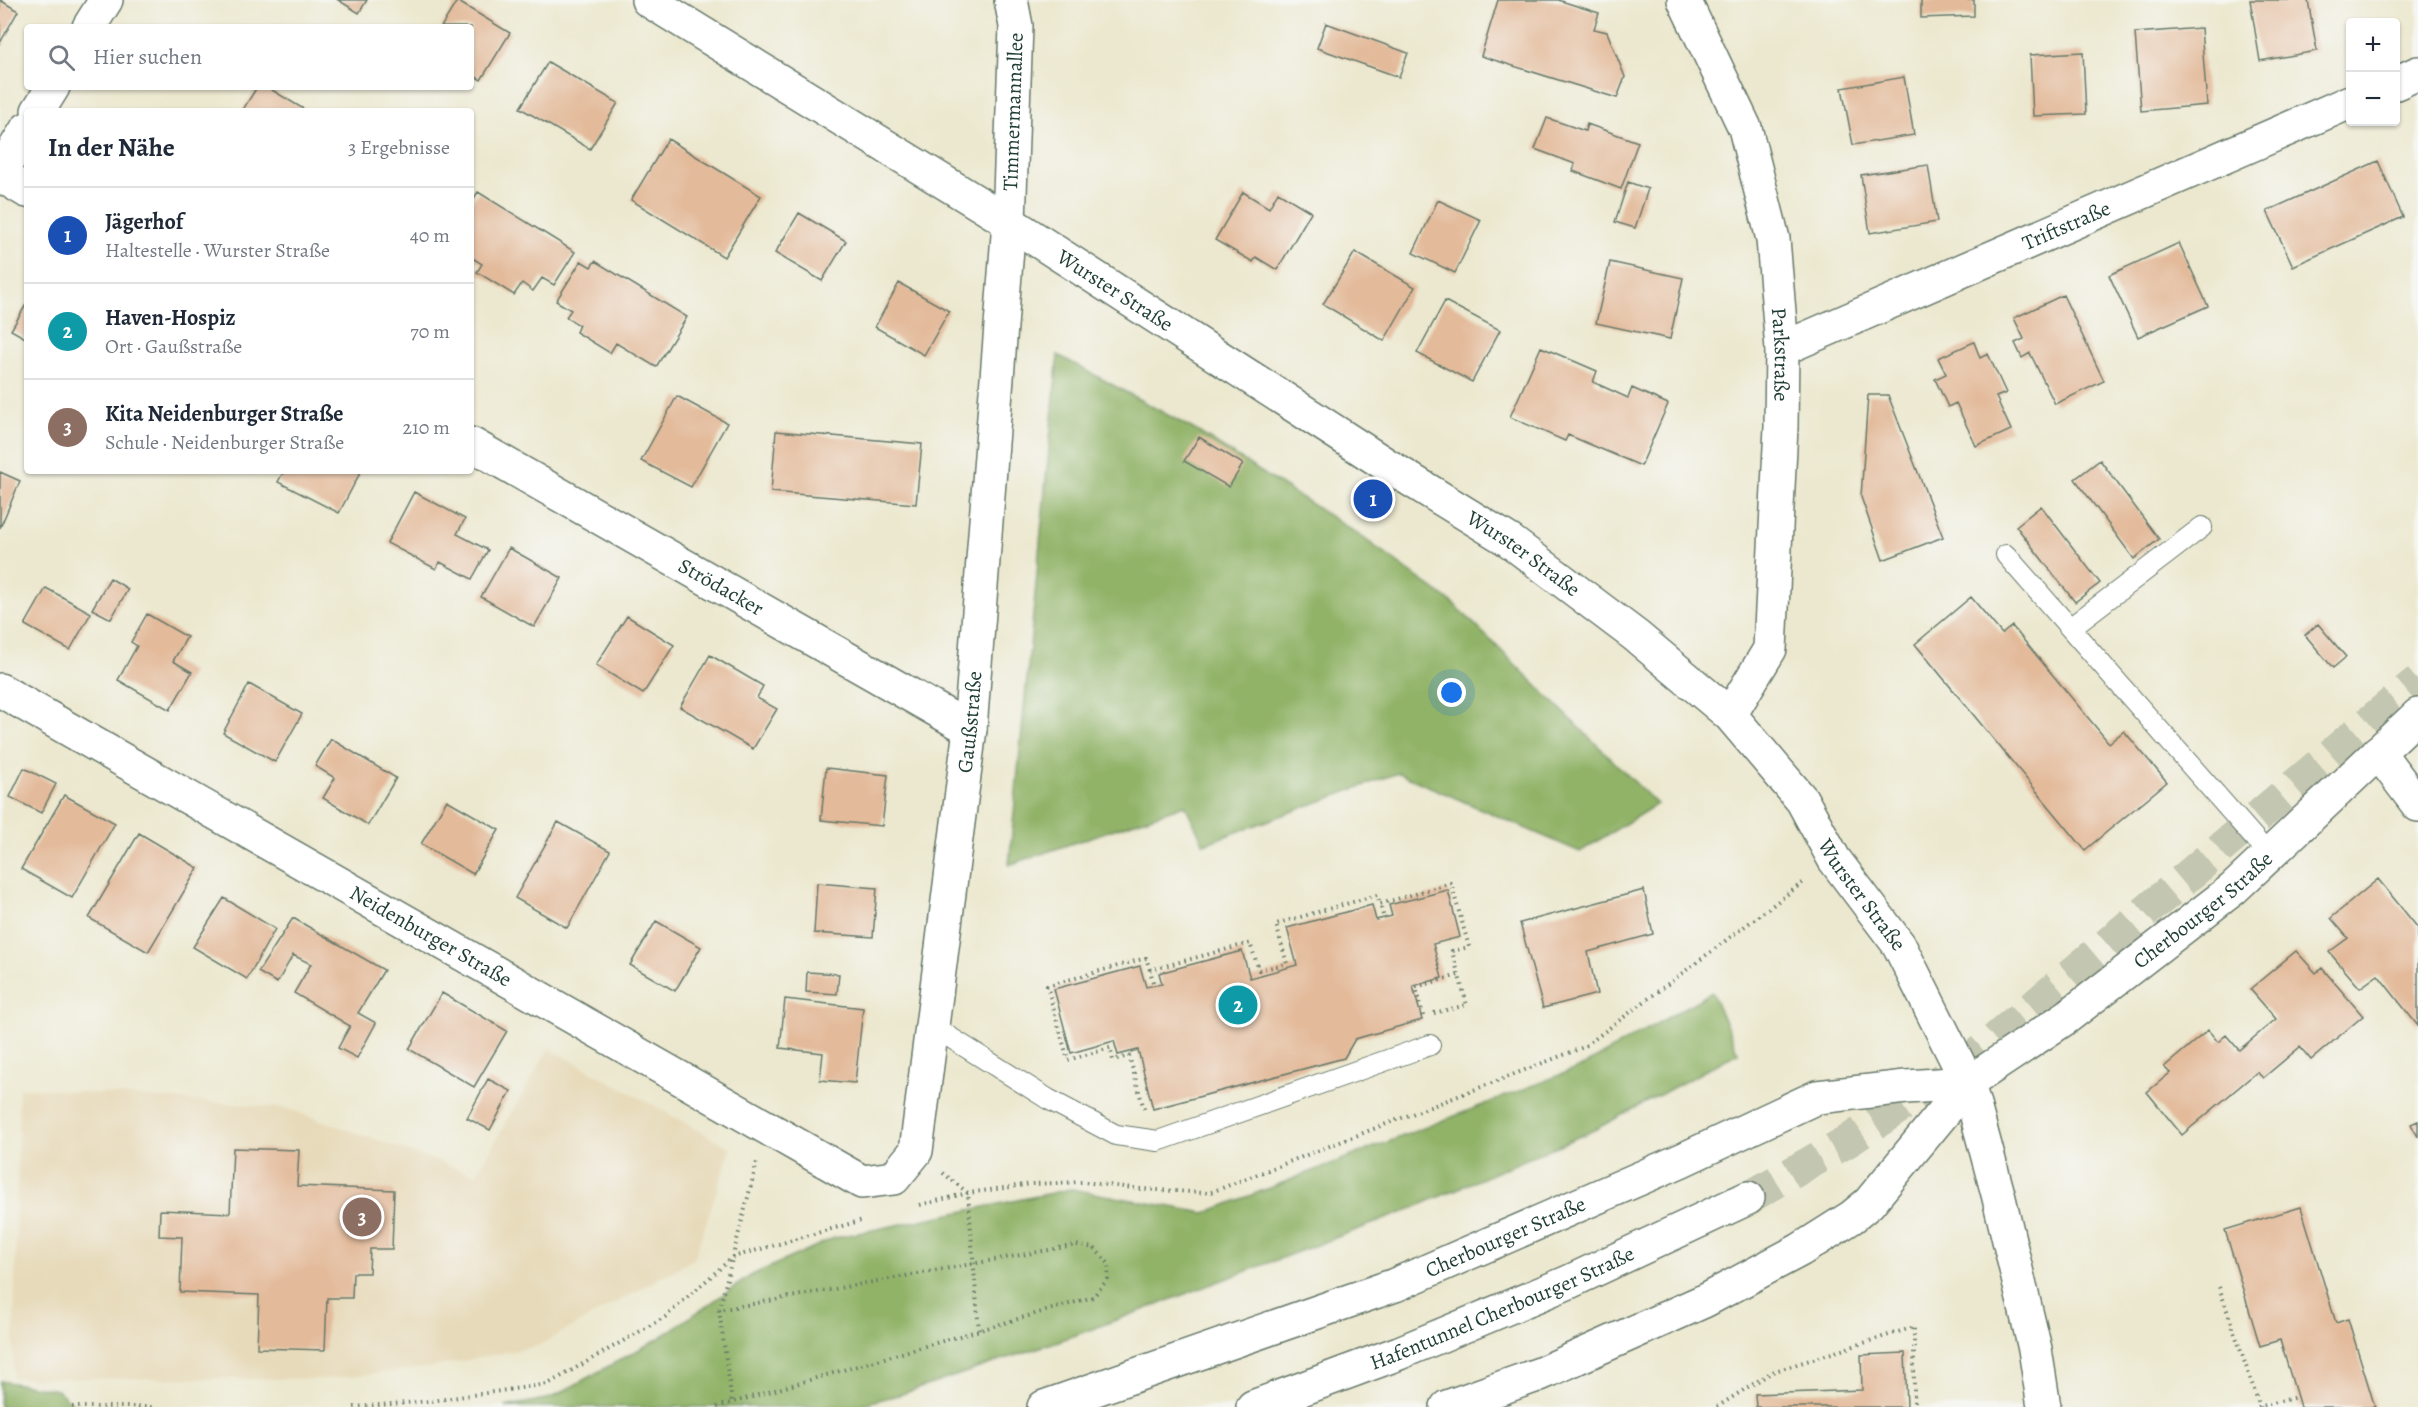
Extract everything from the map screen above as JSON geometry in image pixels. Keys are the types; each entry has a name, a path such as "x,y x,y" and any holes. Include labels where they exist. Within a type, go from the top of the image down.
{"street":[{"path":"92,24 106,0"},
{"name":"Wurster Straße","path":"648,0 1009,222 1385,464 1510,541 1636,636 1730,715 1802,800 1834,859 1899,945 1968,1083 1998,1194 2035,1349 2044,1407"},
{"name":"Timmermannallee","path":"1009,222 1016,26 1011,0"},
{"name":"Parkstraße","path":"1684,0 1745,128 1773,239 1782,349 1781,427 1770,649 1730,715"},
{"path":"2400,81 2418,73"},
{"path":"40,108 51,90"},
{"name":"Triftstraße","path":"1782,349 2346,104"},
{"path":"24,134 0,174 24,189"},
{"name":"Gaußstraße","path":"862,1182 894,1178 916,1151 970,729 1009,222"},
{"name":"Strödacker","path":"474,446 970,729"},
{"name":"Neidenburger Straße","path":"0,690 862,1182"},
{"name":"Cherbourger Straße","path":"1447,1407 1540,1374 1704,1301 1800,1251 1852,1217 1869,1203 1968,1083 2067,1017 2233,889 2418,715"},
{"path":"2378,752 2418,805"},
{"name":"Cherbourger Straße","path":"1044,1407 1395,1286 1682,1160 1817,1097 1968,1083"},
{"name":"Hafentunnel Cherbourger Straße","path":"1253,1407 1399,1353 1558,1286 1748,1198"}],"lane":[{"path":"2070,628 2202,527"},
{"path":"2006,555 2270,856"},
{"path":"932,1026 1048,1099 1116,1135 1158,1141 1430,1045"}],"path":[{"path":"911,1208 968,1193 1032,1184 1083,1182 1141,1189 1209,1193 1584,1047 1834,859"},
{"path":"1380,904 1451,883 1469,947 1452,951 1467,1005 1423,1016"},
{"path":"1150,970 1250,943 1259,970 1287,964 1276,924 1377,895 1383,915"},
{"path":"1153,982 1146,958 1047,986 1068,1060 1110,1048 1113,1060 1129,1056 1147,1117 1158,1141"},
{"path":"1430,1045 1416,987 1459,975"},
{"path":"732,1402 719,1310 766,1128"},
{"path":"968,1193 979,1330"},
{"path":"354,1407 431,1401 548,1384 665,1317 733,1257 865,1219"},
{"path":"717,1407 1093,1297 1108,1279 1109,1264 1094,1248 1076,1245 719,1310"},
{"path":"2219,1287 2259,1407 2297,1397"},
{"path":"1717,1407 1773,1372 1914,1327 1914,1407"},
{"path":"72,1407 154,1407"}],"shaded area":[{"path":"549,1048 731,1148 694,1259 538,1346 433,1367 324,1379 13,1378 19,1087 286,1108 476,1175"}],"green space":[{"path":"1058,355 1195,430 1358,534 1454,604 1657,804 1580,852 1398,773 1204,844 1185,805 1009,865"},
{"path":"1712,992 1738,1053 1594,1130 1399,1214 1076,1335 902,1394 851,1407 505,1407 551,1398 658,1339 752,1275 834,1238 1071,1189 1205,1213 1583,1066"},
{"path":"0,1381 57,1390 77,1407 0,1407"}],"building":[{"path":"0,0 18,11 0,43"},
{"path":"338,0 367,0 359,13"},
{"path":"1498,0 1558,0 1599,13 1594,29 1607,32 1625,77 1617,98 1481,56"},
{"path":"1921,0 1974,0 1974,16 1921,18"},
{"path":"2250,0 2308,0 2317,51 2260,61"},
{"path":"457,1 510,33 481,80 474,76 474,24 443,24"},
{"path":"1326,23 1408,53 1399,77 1317,48"},
{"path":"2201,28 2207,105 2141,111 2135,33"},
{"path":"2083,52 2086,114 2033,116 2030,55"},
{"path":"548,62 618,103 590,149 520,108"},
{"path":"1904,77 1914,135 1853,145 1842,88"},
{"path":"255,90 272,90 302,108 244,108"},
{"path":"1547,118 1585,131 1587,124 1638,142 1621,189 1573,171 1575,164 1535,149"},
{"path":"668,139 761,196 724,257 631,200"},
{"path":"2378,161 2403,217 2293,266 2267,211"},
{"path":"1928,165 1937,222 1870,233 1861,175"},
{"path":"1628,182 1648,189 1635,228 1615,222"},
{"path":"478,192 575,252 554,285 542,278 533,291 522,283 514,295 477,272 482,264 474,259 474,198"},
{"path":"1243,192 1269,208 1278,192 1311,212 1277,270 1256,257 1253,262 1215,240"},
{"path":"1438,200 1481,220 1455,273 1413,253"},
{"path":"799,213 846,241 822,281 775,253"},
{"path":"2179,243 2208,306 2138,337 2109,275"},
{"path":"1355,252 1415,287 1384,341 1323,304"},
{"path":"581,261 591,267 595,261 687,317 656,367 616,343 610,353 576,332 579,325 566,317 571,310 556,301"},
{"path":"1610,262 1683,278 1670,339 1596,323"},
{"path":"899,283 949,311 924,355 875,327"},
{"path":"2063,295 2104,381 2055,404 2030,353 2022,358 2015,343 2024,339 2014,318"},
{"path":"1445,301 1500,330 1472,382 1417,353"},
{"path":"24,308 24,337 11,330"},
{"path":"1974,342 1980,358 1988,354 2006,393 1996,397 2011,430 1976,446 1956,403 1948,407 1935,379 1946,374 1938,358"},
{"path":"1541,347 1597,371 1593,382 1628,398 1632,388 1668,404 1641,466 1568,435 1565,441 1510,417"},
{"path":"1868,395 1888,395 1943,537 1883,560 1861,497"},
{"path":"677,396 727,423 691,487 641,461"},
{"path":"776,431 922,444 916,504 771,492"},
{"path":"1199,437 1243,464 1229,487 1184,461"},
{"path":"2100,460 2159,539 2134,559 2075,479"},
{"path":"0,472 20,481 0,528"},
{"path":"282,474 359,474 339,513 278,482"},
{"path":"414,492 465,519 457,534 488,550 472,579 440,562 436,569 387,543"},
{"path":"2041,506 2100,583 2075,602 2016,526"},
{"path":"509,548 562,578 534,627 481,597"},
{"path":"110,578 128,589 111,619 92,609"},
{"path":"46,588 91,613 70,650 25,625"},
{"path":"1971,597 2002,634 2012,626 2109,743 2124,731 2167,782 2085,850 1915,644"},
{"path":"147,614 187,637 173,661 192,672 170,710 118,680 137,646 131,642"},
{"path":"627,616 674,645 643,694 596,665"},
{"path":"2318,624 2346,657 2333,668 2305,635"},
{"path":"710,655 763,686 757,698 777,709 753,749 680,707"},
{"path":"249,684 302,714 275,762 223,733"},
{"path":"331,739 396,778 368,825 323,798 335,778 315,766"},
{"path":"24,768 56,784 41,813 10,797"},
{"path":"826,768 888,775 882,826 821,820"},
{"path":"64,795 115,823 72,898 21,869"},
{"path":"447,800 499,830 473,874 421,844"},
{"path":"558,822 610,851 567,928 515,898"},
{"path":"139,833 198,868 148,952 89,918"},
{"path":"2378,879 2418,928 2418,1026 2378,975 2360,988 2329,952 2348,938 2331,918"},
{"path":"817,883 877,888 873,937 814,933"},
{"path":"1448,890 1460,937 1433,944 1442,978 1413,986 1422,1020 1355,1039 1344,1058 1153,1109 1138,1050 1118,1055 1114,1041 1071,1053 1054,989 1140,966 1146,987 1162,984 1159,973 1242,951 1250,978 1297,965 1287,928 1372,905 1376,920 1392,916 1389,905"},
{"path":"1644,890 1653,934 1588,952 1597,994 1543,1008 1520,923"},
{"path":"224,898 275,929 247,979 193,947"},
{"path":"293,918 384,970 358,1013 376,1023 357,1058 338,1048 350,1026 294,993 311,964 293,955 277,983 258,972"},
{"path":"656,921 701,947 675,991 630,965"},
{"path":"2296,951 2316,973 2322,968 2363,1016 2311,1060 2300,1047 2263,1078 2257,1072 2182,1135 2147,1092 2170,1073 2164,1067 2208,1030 2218,1042 2226,1035 2239,1050 2276,1019 2250,989"},
{"path":"807,972 839,974 837,994 806,992"},
{"path":"442,993 507,1031 474,1087 409,1049"},
{"path":"785,999 863,1008 855,1083 820,1080 823,1053 780,1048"},
{"path":"488,1079 511,1091 490,1130 467,1118"},
{"path":"2418,1121 2418,1137 2411,1124"},
{"path":"233,1148 299,1150 297,1186 394,1190 392,1249 370,1249 369,1273 353,1273 352,1298 327,1298 325,1350 257,1348 259,1295 180,1292 182,1237 159,1236 160,1210 230,1213"},
{"path":"2301,1207 2336,1323 2348,1319 2375,1407 2300,1407 2280,1340 2260,1346 2225,1230"},
{"path":"1905,1353 1907,1407 1756,1407 1755,1394 1862,1390 1861,1355"}],"tunnel":[{"path":"1748,1198 1848,1141 1968,1062 2418,681"}],"place":[{"name":"Jägerhof","path":"1373,499"},
{"name":"Haven-Hospiz","path":"1238,1005"},
{"name":"Kita Neidenburger Straße","path":"362,1217"}]}
